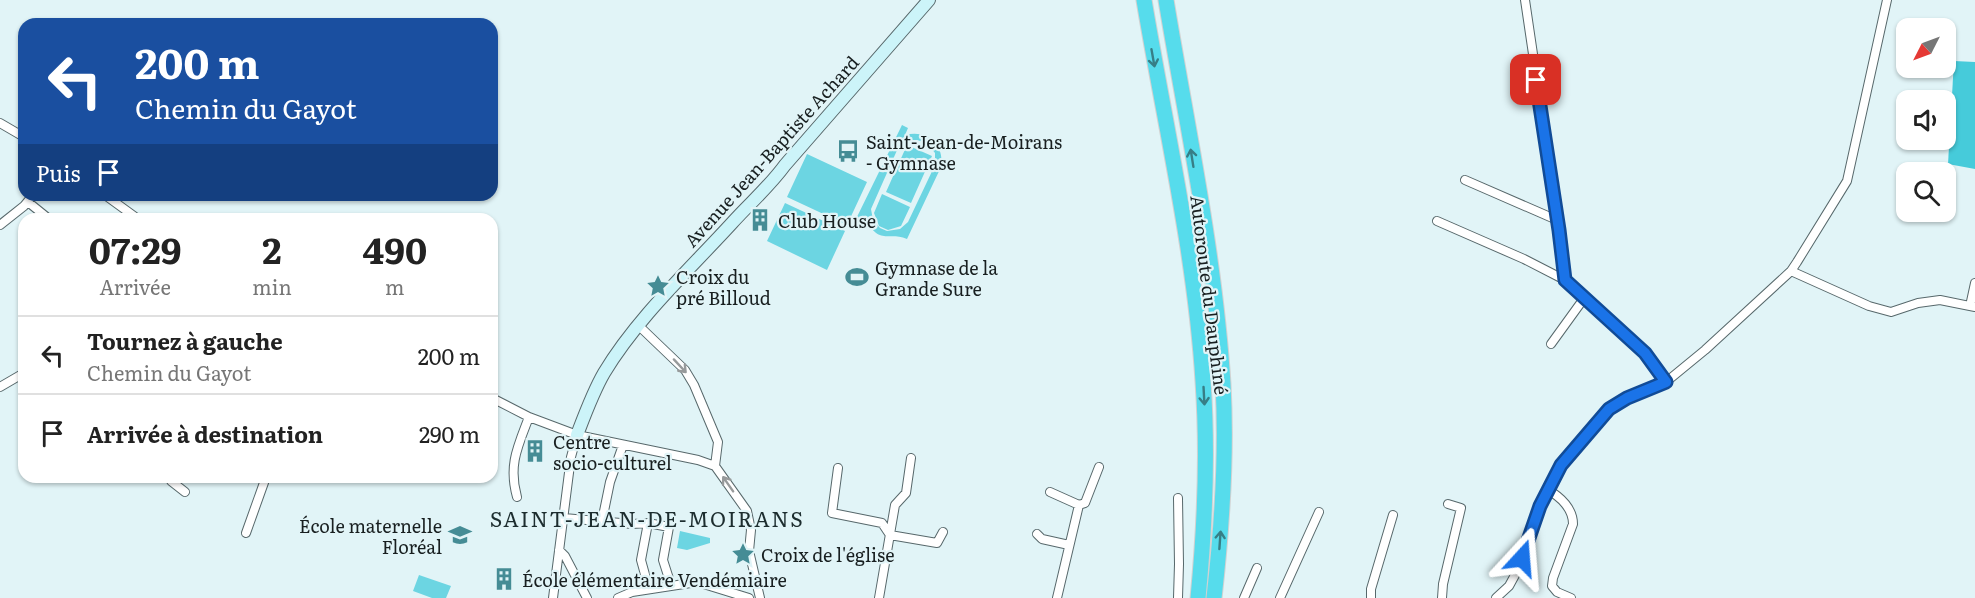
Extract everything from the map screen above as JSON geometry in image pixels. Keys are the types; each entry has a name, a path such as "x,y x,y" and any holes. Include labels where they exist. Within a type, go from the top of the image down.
{"highway":[{"name":"Autoroute du Dauphiné","path":"1144,0 1191,275 1203,378 1206,419 1205,497 1198,598"},
{"name":"Autoroute du Dauphiné","path":"1166,0 1212,282 1222,384 1224,465 1214,598"}],"street":[{"name":"Avenue Jean-Baptiste Achard","path":"577,435 605,371 638,325 748,205 772,183 784,165 929,0"},
{"path":"1525,0 1565,280"},
{"path":"1496,598 1509,586 1515,575 1540,506 1561,465 1609,409 1627,398 1666,382 1705,350 1791,271 1847,181 1887,0"},
{"path":"0,136 3,124 18,133"},
{"path":"1465,180 1557,220"},
{"path":"0,225 27,201"},
{"path":"33,201 44,213"},
{"path":"113,201 130,213"},
{"path":"1437,222 1524,259 1565,280 1645,353 1666,382"},
{"path":"1791,271 1869,306 1891,312 1918,303 1940,300 1972,306 1975,283"},
{"path":"1551,344 1585,297"},
{"path":"638,325 686,370 718,442 715,466"},
{"path":"0,387 18,376"},
{"path":"498,401 529,417 577,435 698,460 715,466 747,511 751,530 749,551 760,598"},
{"path":"517,497 512,471 514,454 529,417"},
{"path":"553,598 571,457 577,435"},
{"path":"602,522 610,482 623,445"},
{"path":"879,598 895,505 906,492 911,458"},
{"path":"1050,492 1079,505 1085,503 1099,467"},
{"path":"838,468 832,513 882,523 890,535 937,543 943,532"},
{"path":"174,483 185,492"},
{"path":"246,533 264,483"},
{"path":"1548,490 1555,494 1573,515 1573,524 1552,586 1557,592 1571,598"},
{"path":"1178,498 1178,598"},
{"path":"1442,598 1443,584 1461,508 1448,504"},
{"path":"1057,598 1079,505"},
{"path":"1280,598 1319,512"},
{"path":"1371,598 1371,589 1393,515"},
{"path":"564,518 632,524 648,523 669,527 663,560 670,585"},
{"path":"648,523 641,560 649,589"},
{"path":"1037,534 1042,539 1069,545"},
{"path":"559,550 565,556 587,598"},
{"path":"1244,598 1257,568"},
{"path":"618,598 632,592 697,582 749,598"}],"shaded area":[{"path":"1956,61 1975,62 1975,169 1956,165 1956,162 1948,162 1949,150 1956,150 1956,90 1952,90 1953,78 1956,78"},
{"path":"902,125 908,128 905,135 920,134 933,140 940,151 941,167 907,239 880,235 866,219 862,227 854,223","holes":["910,140 927,143 935,153 935,165 908,222 900,229 887,231 880,228 873,220 871,209 898,148"]},
{"path":"907,145 932,156 911,203 886,192"},
{"path":"807,154 867,182 847,225 787,197"},
{"path":"882,194 910,207 901,226 888,230 879,226 874,213"},
{"path":"785,203 845,231 827,270 767,241"},
{"path":"680,531 710,538 710,543 687,550 677,548"},
{"path":"419,575 451,586 446,598 432,598 413,591"}],"place":[{"name":"Saint-Jean-de-Moirans - Gymnase","path":"848,151"},
{"name":"Club House","path":"760,220"},
{"name":"Gymnase de la Grande Sure","path":"857,277"},
{"name":"Croix du pré Billoud","path":"658,286"},
{"name":"Centre socio-culturel","path":"535,451"},
{"name":"École maternelle Floréal","path":"460,535"},
{"name":"Croix de l'église","path":"743,554"},
{"name":"École élémentaire Vendémiaire","path":"504,579"}],"district":[{"name":"SAINT-JEAN-DE-MOIRANS","path":"647,517"}],"route":[{"path":"1522,558 1540,506 1561,465 1609,409 1627,398 1666,382 1645,353 1565,280 1536,80"}]}
